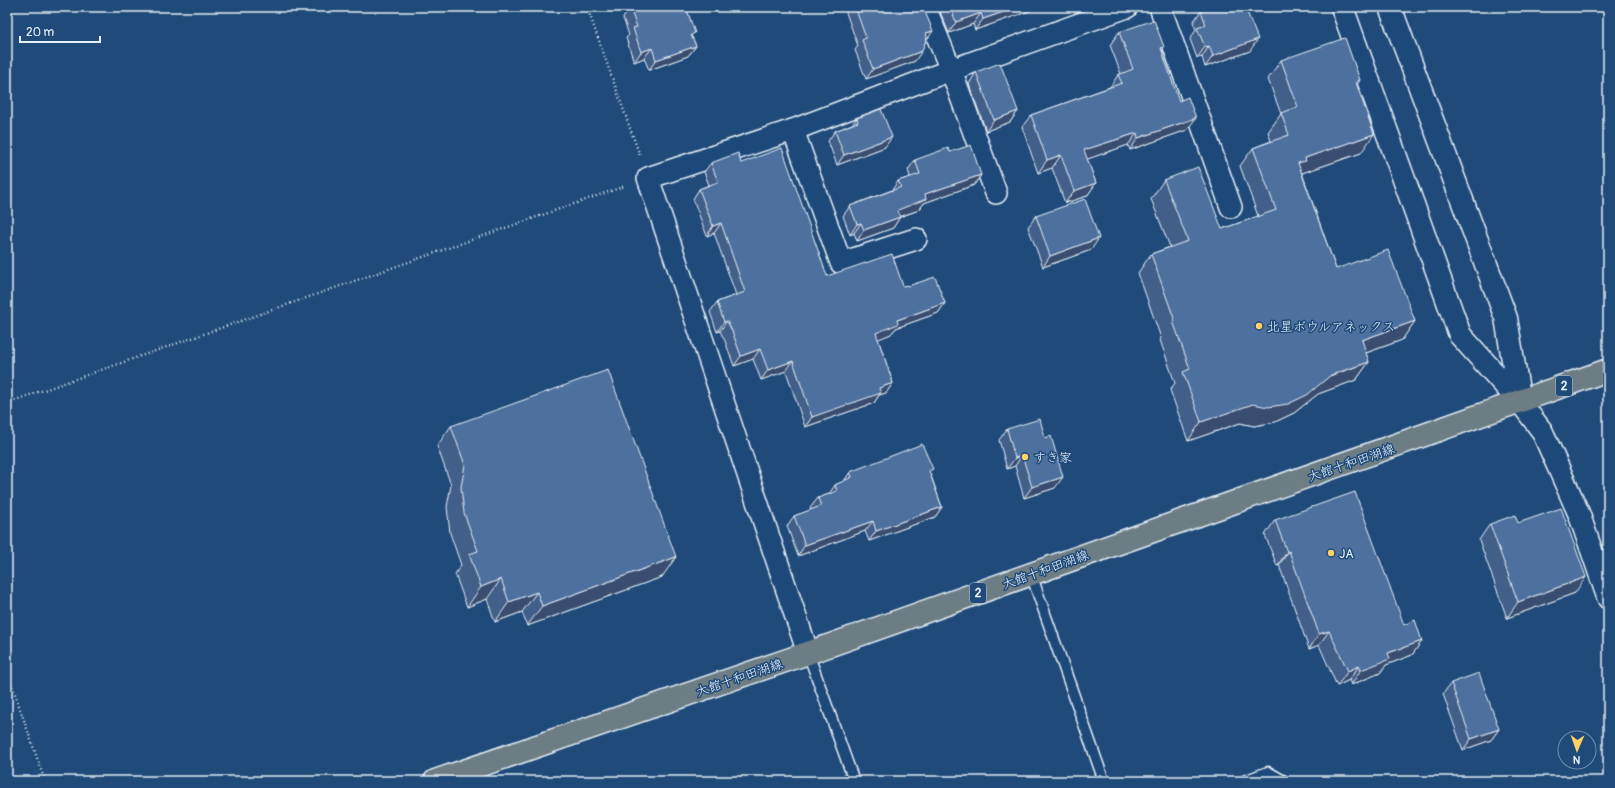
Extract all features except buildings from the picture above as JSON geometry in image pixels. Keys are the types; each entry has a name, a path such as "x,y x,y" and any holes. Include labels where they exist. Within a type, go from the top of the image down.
{"main road":[{"name":"大館十和田湖線","path":"435,781 808,653 1608,370"}],"street":[{"path":"925,7 951,70 996,193"},
{"path":"808,653 648,178 793,130 951,70 1127,7"},
{"path":"1160,7 1232,207"},
{"path":"1342,7 1460,335 1520,402 1542,431 1579,514 1608,598"},
{"path":"1390,7 1506,318 1520,402"},
{"path":"793,130 841,263 916,240"}],"lane":[{"path":"1031,574 1104,781"},
{"path":"808,653 854,781"},
{"path":"1244,781 1268,772 1284,781"}],"path":[{"path":"7,403 648,178 588,7"},
{"path":"7,671 46,781"}],"place":[{"name":"北星ボウルアネックス","path":"1259,326"},
{"name":"すき家","path":"1025,457"},
{"name":"JA","path":"1331,553"}]}
